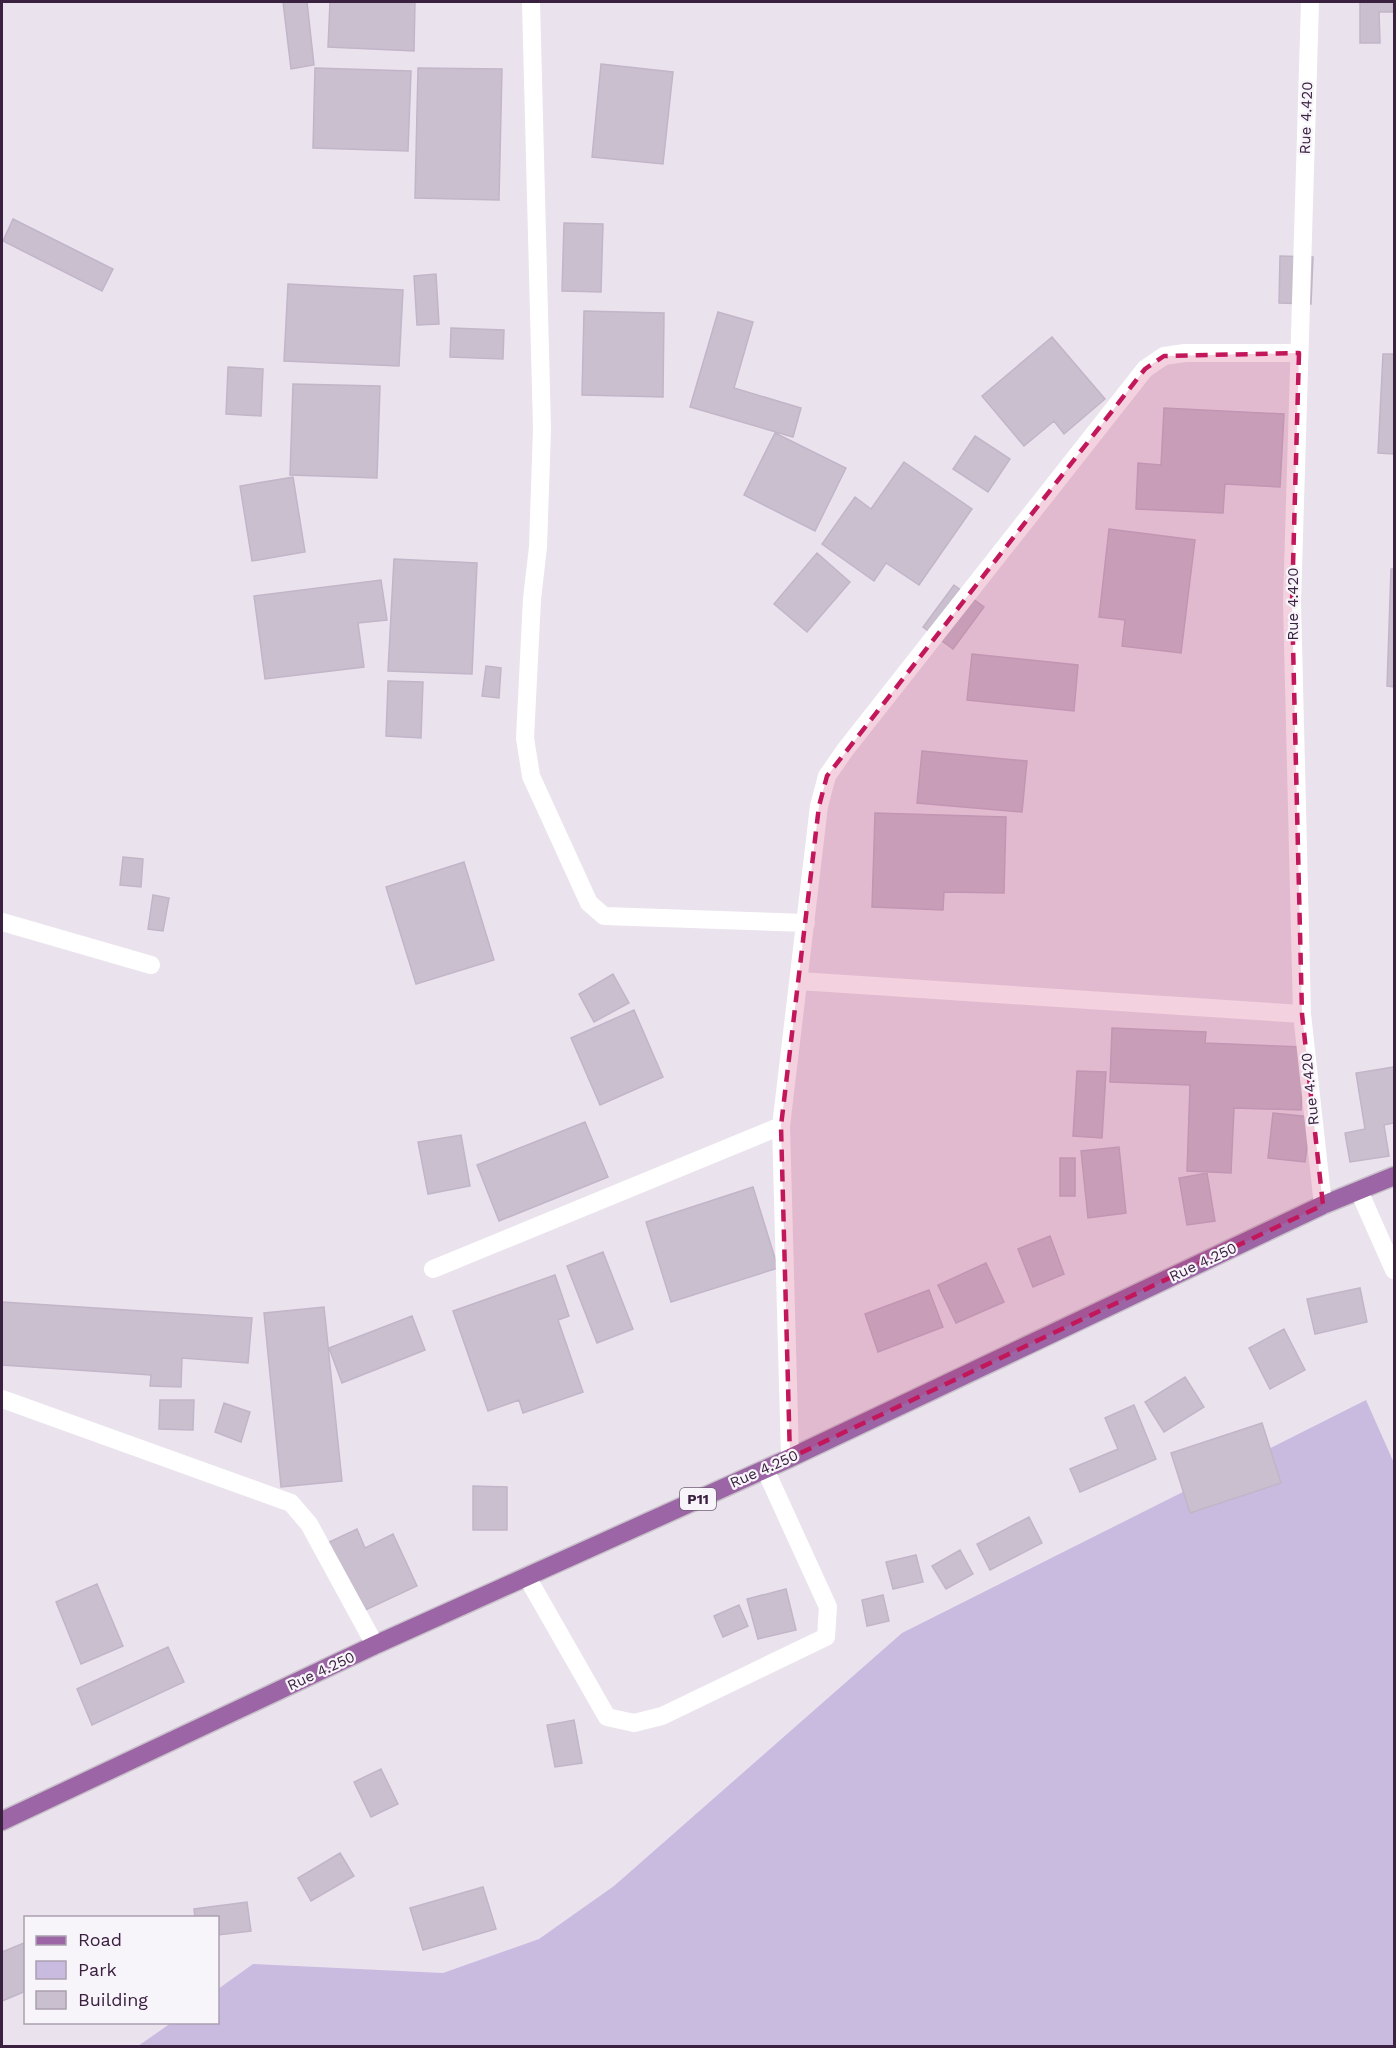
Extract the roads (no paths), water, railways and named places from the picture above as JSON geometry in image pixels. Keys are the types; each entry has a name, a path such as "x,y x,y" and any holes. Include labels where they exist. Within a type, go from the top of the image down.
{"main road":[{"name":"Rue 4.250","path":"2,1821 375,1645 790,1458 1323,1205 1395,1176"}],"street":[{"path":"531,2 542,429 538,547 532,599 525,738 531,776 589,903 604,916 806,923"},
{"name":"Rue 4.420","path":"1310,2 1292,602 1302,1014 1323,1205"},
{"path":"790,1458 782,1126 819,806 827,776 845,750 1145,369 1164,356 1185,353 1299,353"},
{"path":"2,922 151,965"},
{"path":"800,981 1302,1014"},
{"path":"433,1269 782,1126"},
{"path":"1359,1191 1395,1270"},
{"path":"2,1398 291,1503 309,1524 375,1645"},
{"path":"528,1577 607,1717 634,1724 662,1716 826,1637 828,1607 765,1469"}]}
